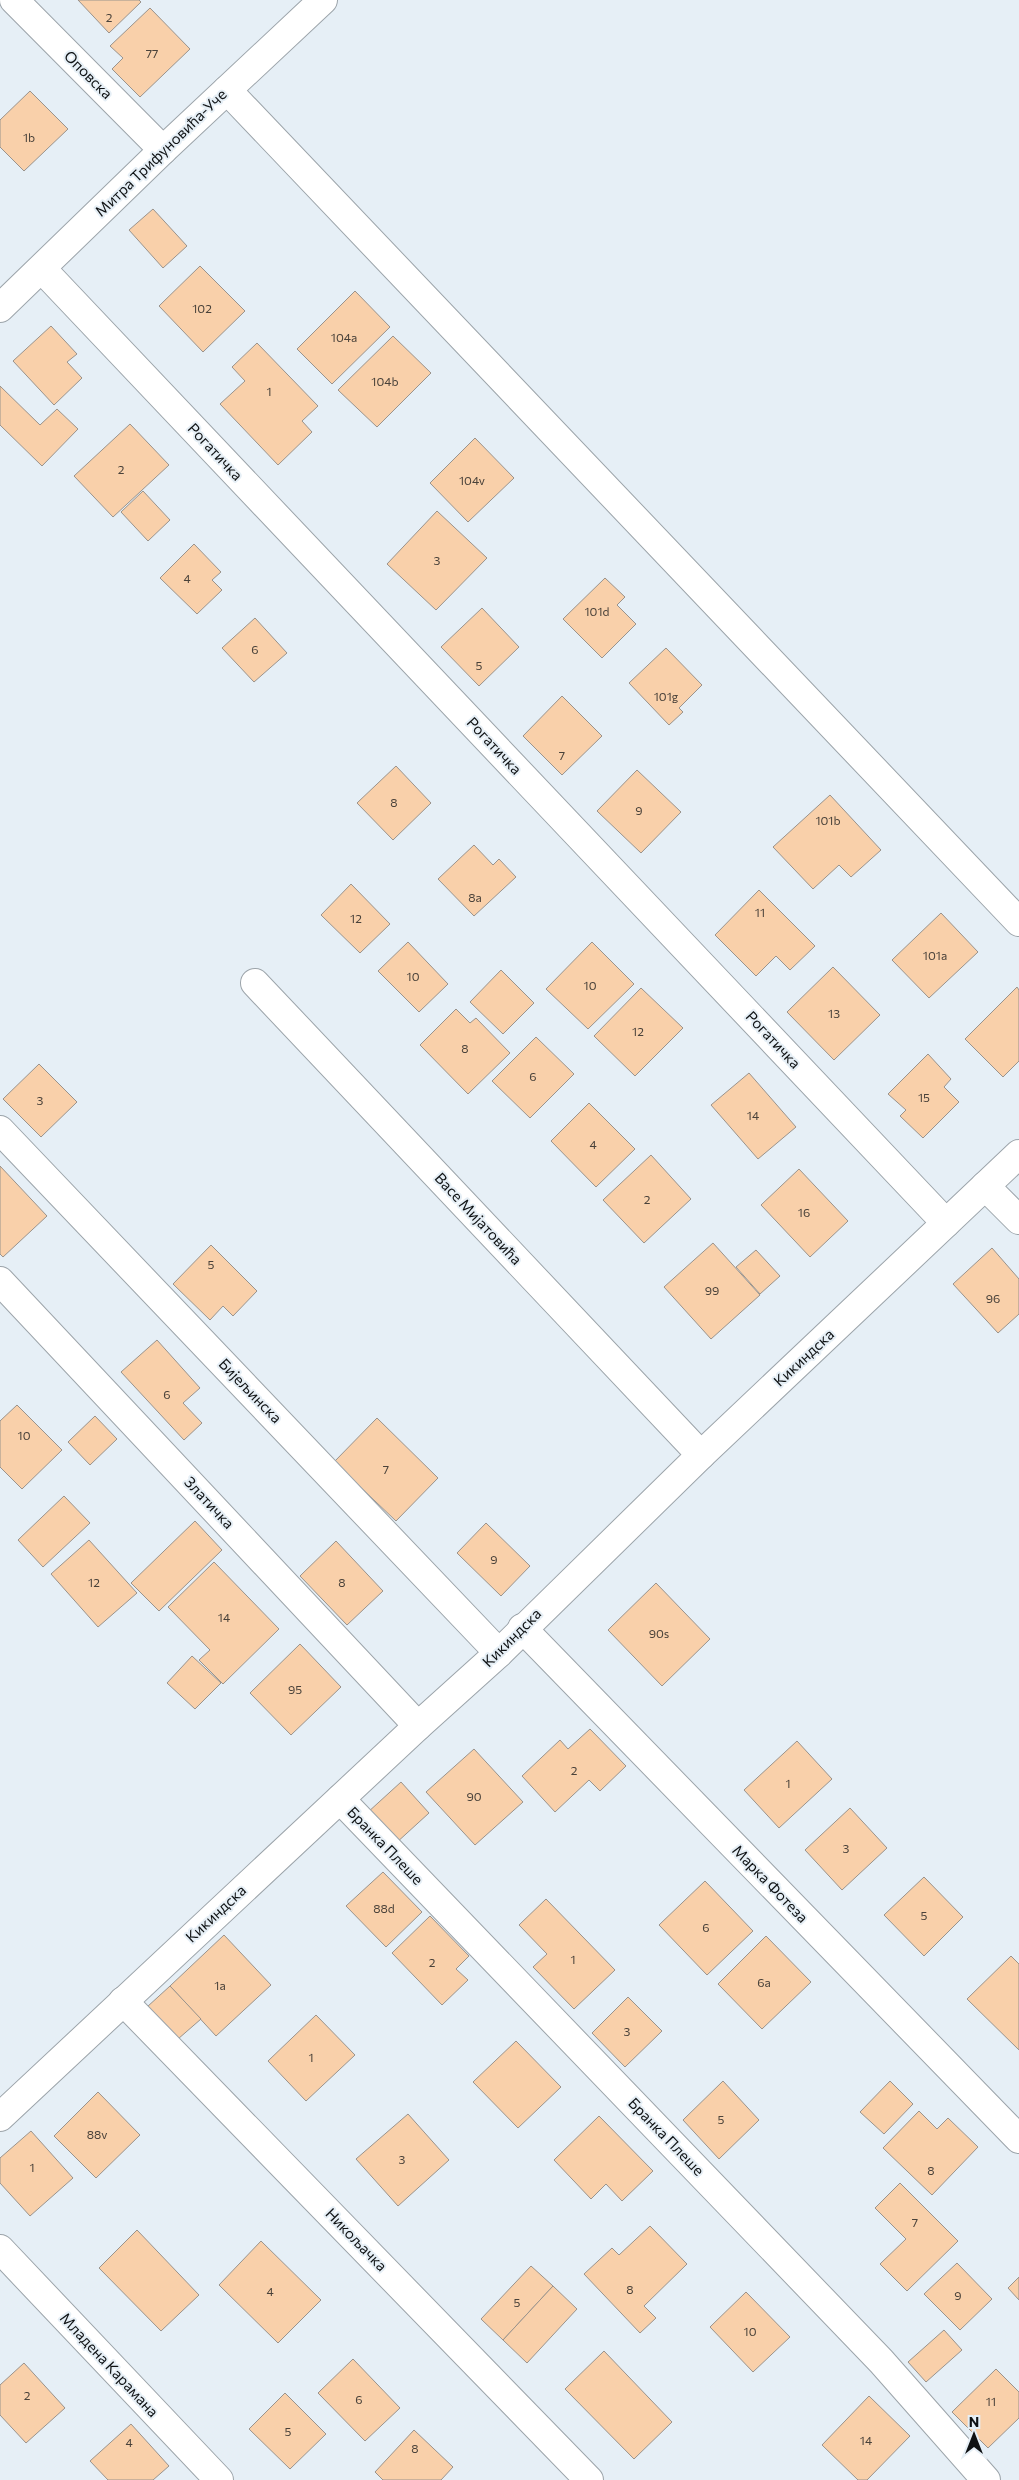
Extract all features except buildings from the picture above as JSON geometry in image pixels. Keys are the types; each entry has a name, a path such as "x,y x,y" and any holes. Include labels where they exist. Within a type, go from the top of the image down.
{"street":[{"name":"Оповска","path":"14,0 162,150"},
{"name":"Митра Трифуновића-Уче","path":"0,308 162,150 323,0"},
{"path":"226,90 1019,922"},
{"name":"Рогатичка","path":"42,269 946,1223"},
{"name":"Васе Мијатовића","path":"255,983 701,1455"},
{"name":"Бијељинска","path":"0,1130 499,1653"},
{"name":"Кикиндска","path":"0,2118 123,2000 499,1653 522,1628 701,1455 1019,1154"},
{"path":"985,1186 1019,1220"},
{"name":"Златичка","path":"0,1281 418,1726"},
{"name":"Марка Фотеза","path":"522,1628 1019,2139"},
{"name":"Бранка Плеше","path":"340,1799 881,2360 986,2480"},
{"name":"Никољачка","path":"123,2000 589,2480"},
{"name":"Младена Карамана","path":"0,2249 219,2480"}]}
